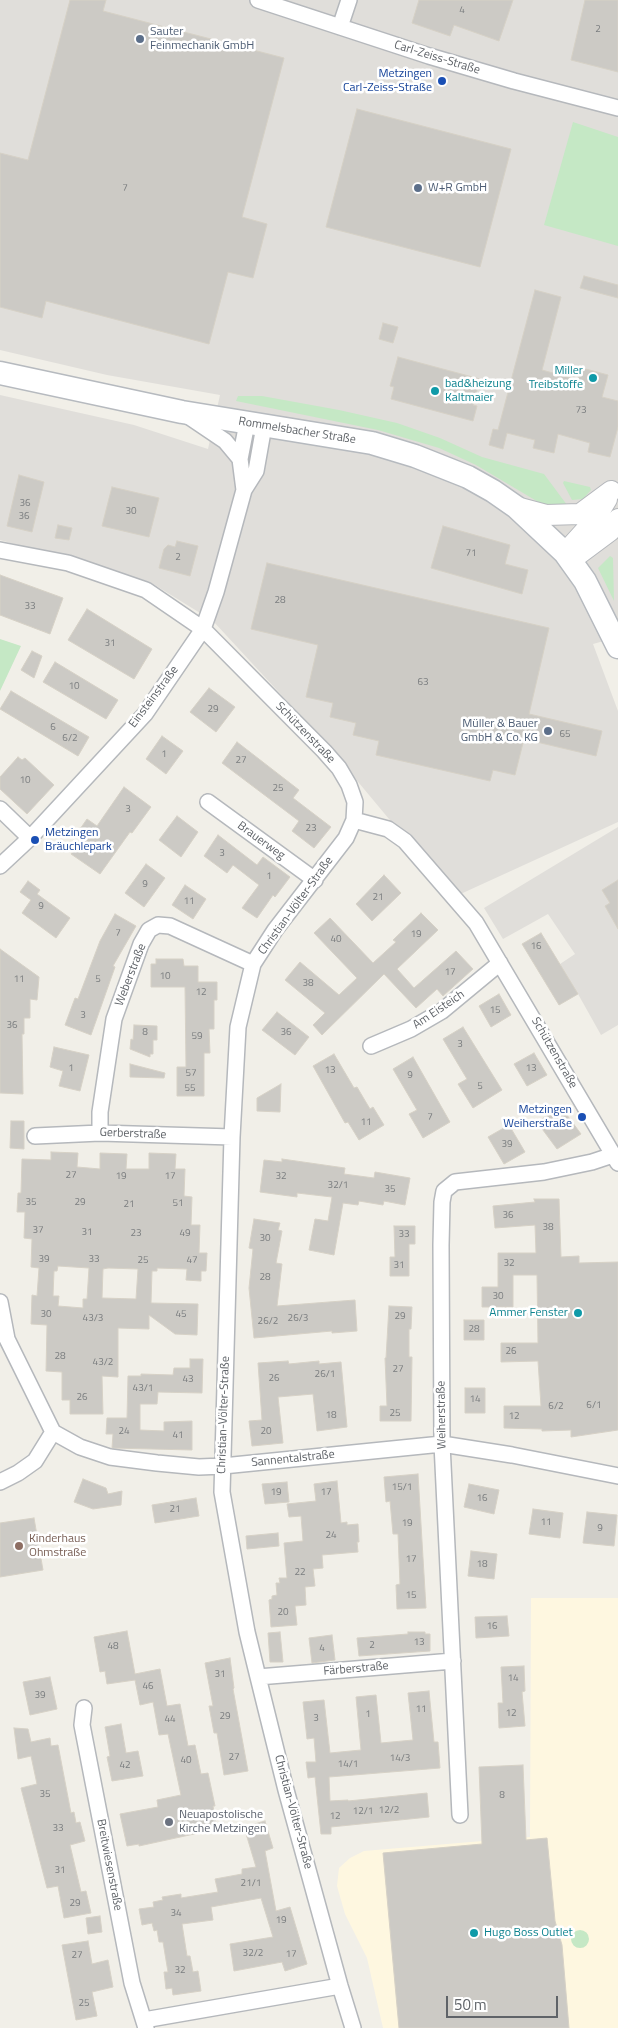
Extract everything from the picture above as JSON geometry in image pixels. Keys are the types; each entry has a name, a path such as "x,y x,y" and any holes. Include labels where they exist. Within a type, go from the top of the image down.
{"main road":[{"name":"Rommelsbacher Straße","path":"0,373 182,412 372,443 415,456 468,477 493,490 516,507 568,556 617,638"}],"street":[{"name":"Carl-Zeiss-Straße","path":"258,0 514,81 618,108"},
{"path":"340,27 349,0"},
{"path":"182,412 225,441 241,464"},
{"name":"Einsteinstraße","path":"244,490 241,464 256,424"},
{"name":"Einsteinstraße","path":"0,866 30,838 145,714 203,629 216,592 244,490 256,471 256,424"},
{"path":"516,507 546,515 580,514 614,487"},
{"path":"568,556 593,522 614,487"},
{"path":"568,556 610,531 618,519"},
{"name":"Schützenstraße","path":"0,550 68,564 146,590 203,629 339,768 349,785 355,802 354,820 388,829 404,841 476,923 616,1159"},
{"name":"Brauerweg","path":"208,802 315,880"},
{"path":"0,809 30,838"},
{"name":"Christian-Völter-Straße","path":"353,2028 286,1790 247,1632 222,1492 232,1137 238,1027 253,964 275,930 346,838 354,820"},
{"name":"Weberstraße","path":"100,1133 100,1112 114,1019 141,944 149,930 158,925 170,926 253,964"},
{"name":"Am Eisteich","path":"371,1046 411,1029 442,1011 500,963"},
{"name":"Gerberstraße","path":"35,1136 100,1133 232,1137"},
{"name":"Weiherstraße","path":"460,1815 442,1444 441,1245 444,1191 455,1182 544,1172 616,1159"},
{"path":"0,1302 7,1338 53,1432 34,1462 18,1474 0,1482"},
{"name":"Sannentalstraße","path":"53,1432 80,1447 110,1457 199,1467 442,1444 501,1453 618,1476"},
{"name":"Färberstraße","path":"258,1677 453,1661"},
{"name":"Breitwiesenstraße","path":"84,1708 82,1725 132,1983 145,2024 340,1986"}],"shaded area":[{"path":"0,0 618,0 618,637 593,644 618,711 618,822 454,897 324,741 213,621 150,582 0,540 0,395 134,425 208,449 220,395 107,375 0,350"},
{"path":"618,827 618,1025 601,1035 578,994 559,1005 543,977 561,966 560,964 575,954 548,914 503,939 484,908"},
{"path":"531,1598 618,1598 618,2028 383,2028 367,1958 345,1914 337,1886 339,1868 350,1858 364,1851 530,1837"}],"green space":[{"path":"573,122 618,137 618,246 544,225"},
{"path":"238,396 262,396 397,423 440,438 482,457 544,474 570,509 545,506 476,465 439,448 378,430 236,401"},
{"path":"564,481 590,487 591,490 583,499 572,500 563,483"},
{"path":"610,556 613,558 614,601 598,568"},
{"path":"0,639 21,646 0,691"},
{"path":"576,1930 584,1930 589,1935 587,1946 576,1948 571,1943 571,1935"}],"building":[{"path":"70,0 106,0 103,11 284,58 242,217 267,224 253,278 228,272 209,344 46,301 42,318 0,307 0,153 28,160"},
{"path":"419,0 513,0 499,41 454,25 450,36 412,23"},
{"path":"585,0 618,0 618,72 571,60"},
{"name":"W+R GmbH","path":"357,109 511,149 480,267 326,227"},
{"path":"584,276 618,285 618,298 580,288"},
{"path":"535,290 561,297 542,370 578,380 582,368 608,375 602,397 618,401 618,427 610,457 588,452 590,443 558,434 554,453 533,448 535,440 507,433 503,449 489,445 493,429 498,430"},
{"path":"383,323 398,327 393,343 379,339"},
{"name":"bad&heizung Kaltmaier","path":"398,357 480,379 473,405 477,406 473,421 391,399 394,387 390,386"},
{"path":"19,475 44,482 32,532 7,526"},
{"path":"112,487 159,498 149,537 102,526"},
{"path":"58,525 72,528 69,540 55,538"},
{"path":"443,526 510,545 505,564 528,570 522,594 431,568"},
{"path":"177,541 198,546 190,576 159,568 164,549 168,545 175,547"},
{"path":"267,563 549,628 529,714 602,731 596,756 524,739 515,775 493,770 490,781 376,755 379,741 353,735 356,723 330,717 333,703 306,697 318,645 251,629"},
{"path":"0,575 63,598 50,634 0,615"},
{"path":"87,609 152,649 134,679 68,640"},
{"path":"32,651 42,656 34,678 21,670"},
{"path":"55,662 118,700 106,719 43,682"},
{"path":"209,688 235,707 216,732 190,712"},
{"path":"11,691 89,737 78,756 0,709"},
{"path":"162,736 183,751 166,774 146,759"},
{"path":"237,742 299,790 293,798 331,827 314,848 292,831 299,821 222,763"},
{"path":"18,757 22,760 25,758 54,785 27,814 0,789 0,777"},
{"path":"124,787 151,807 132,833 130,832 100,874 71,854 86,833 80,829 87,819 97,826"},
{"path":"177,816 198,832 181,857 159,840"},
{"path":"218,835 257,865 263,857 290,877 275,897 273,895 257,918 242,908 259,885 233,865 227,873 204,856"},
{"path":"146,864 165,878 144,907 125,893"},
{"path":"384,875 401,893 372,921 356,904"},
{"path":"618,880 618,929 605,906 610,903 602,890"},
{"path":"28,881 40,890 37,894 70,918 56,938 22,913 31,900 20,892"},
{"path":"185,885 206,899 193,919 172,905"},
{"path":"421,913 438,930 397,969 414,988 456,951 473,969 443,996 437,989 416,1008 384,974 322,1035 313,1025 325,1013 285,980 300,962 339,995 357,978 314,933 330,918 373,963 396,942 393,940"},
{"path":"115,914 136,926 113,966 115,967 91,1035 65,1025 75,998 78,999 100,941"},
{"path":"541,933 578,994 559,1005 522,944"},
{"path":"0,949 39,977 37,1000 30,999 30,1018 24,1018 24,1034 22,1034 23,1094 0,1093"},
{"path":"156,959 183,959 184,966 198,966 198,982 217,982 217,1000 214,1000 214,1029 209,1029 210,1053 204,1053 204,1096 177,1096 177,1067 186,1067 185,987 151,987 151,964 156,964"},
{"path":"499,994 511,1015 491,1027 479,1006"},
{"path":"277,1012 309,1037 295,1055 262,1030"},
{"path":"134,1025 157,1026 157,1040 153,1040 153,1054 150,1054 150,1057 130,1049"},
{"path":"463,1027 502,1090 473,1108 458,1084 467,1079 443,1039"},
{"path":"54,1047 89,1055 80,1091 59,1086 63,1071 50,1067"},
{"path":"534,1053 547,1075 527,1086 514,1064"},
{"path":"334,1054 354,1088 357,1087 370,1109 373,1107 384,1125 359,1140 348,1122 345,1123 313,1066"},
{"path":"413,1057 450,1122 423,1138 409,1114 417,1110 393,1069"},
{"path":"130,1064 165,1073 164,1078 130,1077"},
{"path":"281,1084 280,1112 257,1111 257,1098"},
{"path":"561,1107 581,1134 557,1149 537,1122"},
{"path":"11,1121 24,1121 24,1149 10,1148"},
{"path":"509,1125 525,1152 504,1164 488,1137"},
{"path":"51,1152 78,1153 77,1167 100,1169 100,1153 127,1154 126,1169 149,1169 149,1153 176,1154 175,1169 185,1169 184,1196 192,1197 191,1225 200,1225 199,1253 207,1253 206,1271 201,1271 201,1281 186,1280 187,1269 157,1268 157,1271 152,1271 151,1303 198,1304 197,1335 175,1334 149,1315 149,1329 118,1328 118,1377 102,1376 103,1414 70,1414 70,1400 62,1400 62,1372 46,1371 47,1325 31,1324 32,1295 37,1296 39,1268 31,1267 32,1239 24,1238 25,1212 17,1212 18,1193 21,1193 22,1159 51,1160","holes":["58,1266 89,1268 87,1299 83,1299 83,1308 58,1306 59,1296 53,1296 54,1271 57,1271","103,1269 138,1269 136,1299 102,1298"]},
{"path":"282,1159 345,1168 344,1174 374,1178 375,1172 410,1178 405,1205 384,1201 383,1205 359,1201 358,1205 343,1203 334,1255 309,1250 315,1219 328,1221 332,1197 297,1193 297,1197 260,1192 264,1160 282,1162"},
{"path":"534,1199 559,1199 561,1257 579,1256 579,1263 618,1262 618,1430 571,1437 571,1430 542,1431 542,1429 504,1428 504,1406 541,1406 538,1361 501,1362 501,1343 538,1343 537,1275 513,1275 513,1307 482,1307 482,1287 498,1287 498,1253 536,1253 535,1225 495,1228 493,1206 535,1202"},
{"path":"254,1219 280,1223 278,1230 282,1231 276,1263 282,1264 277,1306 355,1300 357,1331 332,1333 332,1331 254,1338 249,1288 253,1249 249,1248"},
{"path":"394,1226 415,1226 415,1244 409,1244 409,1276 390,1276 390,1257 395,1257"},
{"path":"389,1306 412,1307 411,1329 409,1329 409,1357 412,1357 411,1421 380,1421 380,1406 387,1406 385,1358"},
{"path":"464,1320 484,1320 484,1340 464,1340"},
{"path":"190,1359 203,1359 202,1393 158,1392 157,1404 140,1404 140,1430 164,1431 164,1422 192,1421 192,1450 112,1448 113,1434 106,1434 107,1418 127,1418 128,1376 141,1376 141,1374 173,1375 174,1368 190,1368"},
{"path":"288,1361 289,1364 319,1361 319,1364 341,1362 347,1427 317,1431 313,1394 278,1397 283,1443 252,1446 249,1421 262,1420 258,1363"},
{"path":"465,1388 485,1388 485,1413 465,1413"},
{"path":"418,1474 426,1608 397,1609 396,1585 400,1584 398,1534 393,1534 390,1501 386,1502 384,1477"},
{"path":"83,1479 106,1488 108,1494 122,1491 121,1505 93,1509 74,1502"},
{"path":"337,1481 341,1523 347,1522 347,1525 358,1524 358,1552 322,1555 323,1568 313,1569 315,1586 305,1587 306,1605 295,1606 297,1625 271,1627 269,1600 272,1599 272,1596 277,1595 276,1583 280,1583 279,1578 287,1578 284,1543 303,1541 301,1516 289,1517 287,1504 316,1501 314,1484"},
{"path":"287,1482 289,1502 265,1504 262,1484"},
{"path":"469,1484 499,1490 494,1514 464,1507"},
{"path":"196,1498 199,1516 155,1523 152,1505"},
{"path":"533,1509 563,1513 560,1538 529,1534"},
{"path":"587,1512 617,1515 614,1546 583,1543"},
{"name":"Kinderhaus Ohmstraße","path":"34,1518 43,1570 0,1577 0,1523"},
{"path":"278,1533 279,1546 247,1549 246,1536"},
{"path":"471,1551 497,1554 494,1579 468,1576"},
{"path":"507,1616 509,1636 476,1638 475,1617"},
{"path":"127,1631 135,1674 160,1669 167,1706 180,1704 188,1746 195,1745 201,1774 208,1773 215,1806 213,1806 217,1829 139,1846 139,1844 127,1846 120,1814 158,1807 157,1800 181,1795 168,1734 159,1735 153,1702 140,1705 135,1680 107,1684 105,1671 100,1672 94,1637"},
{"path":"280,1632 283,1662 270,1662 268,1633"},
{"path":"408,1632 425,1632 425,1634 430,1634 430,1651 359,1656 357,1638 408,1634"},
{"path":"332,1635 335,1660 312,1663 309,1638"},
{"path":"230,1658 233,1689 248,1771 224,1775 217,1733 214,1733 209,1706 213,1706 205,1663"},
{"path":"524,1666 525,1691 522,1692 525,1726 499,1728 498,1703 503,1703 501,1667"},
{"path":"50,1677 57,1709 30,1715 23,1682"},
{"path":"429,1691 434,1742 438,1742 440,1768 329,1777 330,1801 427,1793 429,1817 331,1827 331,1834 321,1834 315,1777 308,1778 306,1762 316,1762 314,1738 307,1739 303,1702 324,1700 330,1753 361,1750 356,1697 376,1695 381,1743 413,1740 408,1693"},
{"path":"121,1724 126,1753 138,1751 143,1776 112,1781 107,1757 110,1756 105,1727"},
{"path":"14,1728 28,1729 31,1742 50,1738 51,1746 58,1745 71,1813 74,1812 76,1823 80,1822 85,1841 70,1845 81,1892 86,1891 91,1913 64,1918 58,1886 47,1888 21,1788 37,1784 31,1756 18,1759"},
{"name":"Hugo Boss Outlet","path":"523,1765 526,1840 547,1838 555,1921 562,1945 569,2028 399,2028 383,1853 482,1844 479,1767"},
{"path":"265,1821 273,1848 265,1851 276,1911 290,1907 307,1964 285,1971 282,1962 234,1971 230,1944 273,1937 261,1898 211,1907 213,1920 182,1924 187,1956 190,1956 193,1972 198,1971 201,1991 173,1995 172,1988 166,1989 164,1972 168,1972 163,1942 159,1942 157,1930 154,1931 152,1923 142,1925 139,1909 154,1907 153,1902 163,1900 162,1897 181,1894 181,1898 218,1892 215,1879 242,1874 242,1869 256,1867 244,1827"},
{"path":"100,1916 102,1932 88,1934 86,1918"},
{"path":"88,1941 92,1964 108,1960 113,1987 92,1992 97,2016 76,2020 62,1945"}],"place":[{"name":"Sauter Feinmechanik GmbH","path":"140,39"},
{"name":"Metzingen Carl-Zeiss-Straße","path":"442,81"},
{"name":"W+R GmbH","path":"418,188"},
{"name":"Miller Treibstoffe","path":"593,378"},
{"name":"bad&heizung Kaltmaier","path":"435,391"},
{"name":"Müller & Bauer GmbH & Co. KG","path":"548,731"},
{"name":"Metzingen Bräuchlepark","path":"35,840"},
{"name":"Metzingen Weiherstraße","path":"582,1117"},
{"name":"Ammer Fenster","path":"578,1313"},
{"name":"Kinderhaus Ohmstraße","path":"19,1546"},
{"name":"Neuapostolische Kirche Metzingen","path":"169,1822"},
{"name":"Hugo Boss Outlet","path":"474,1933"}]}
